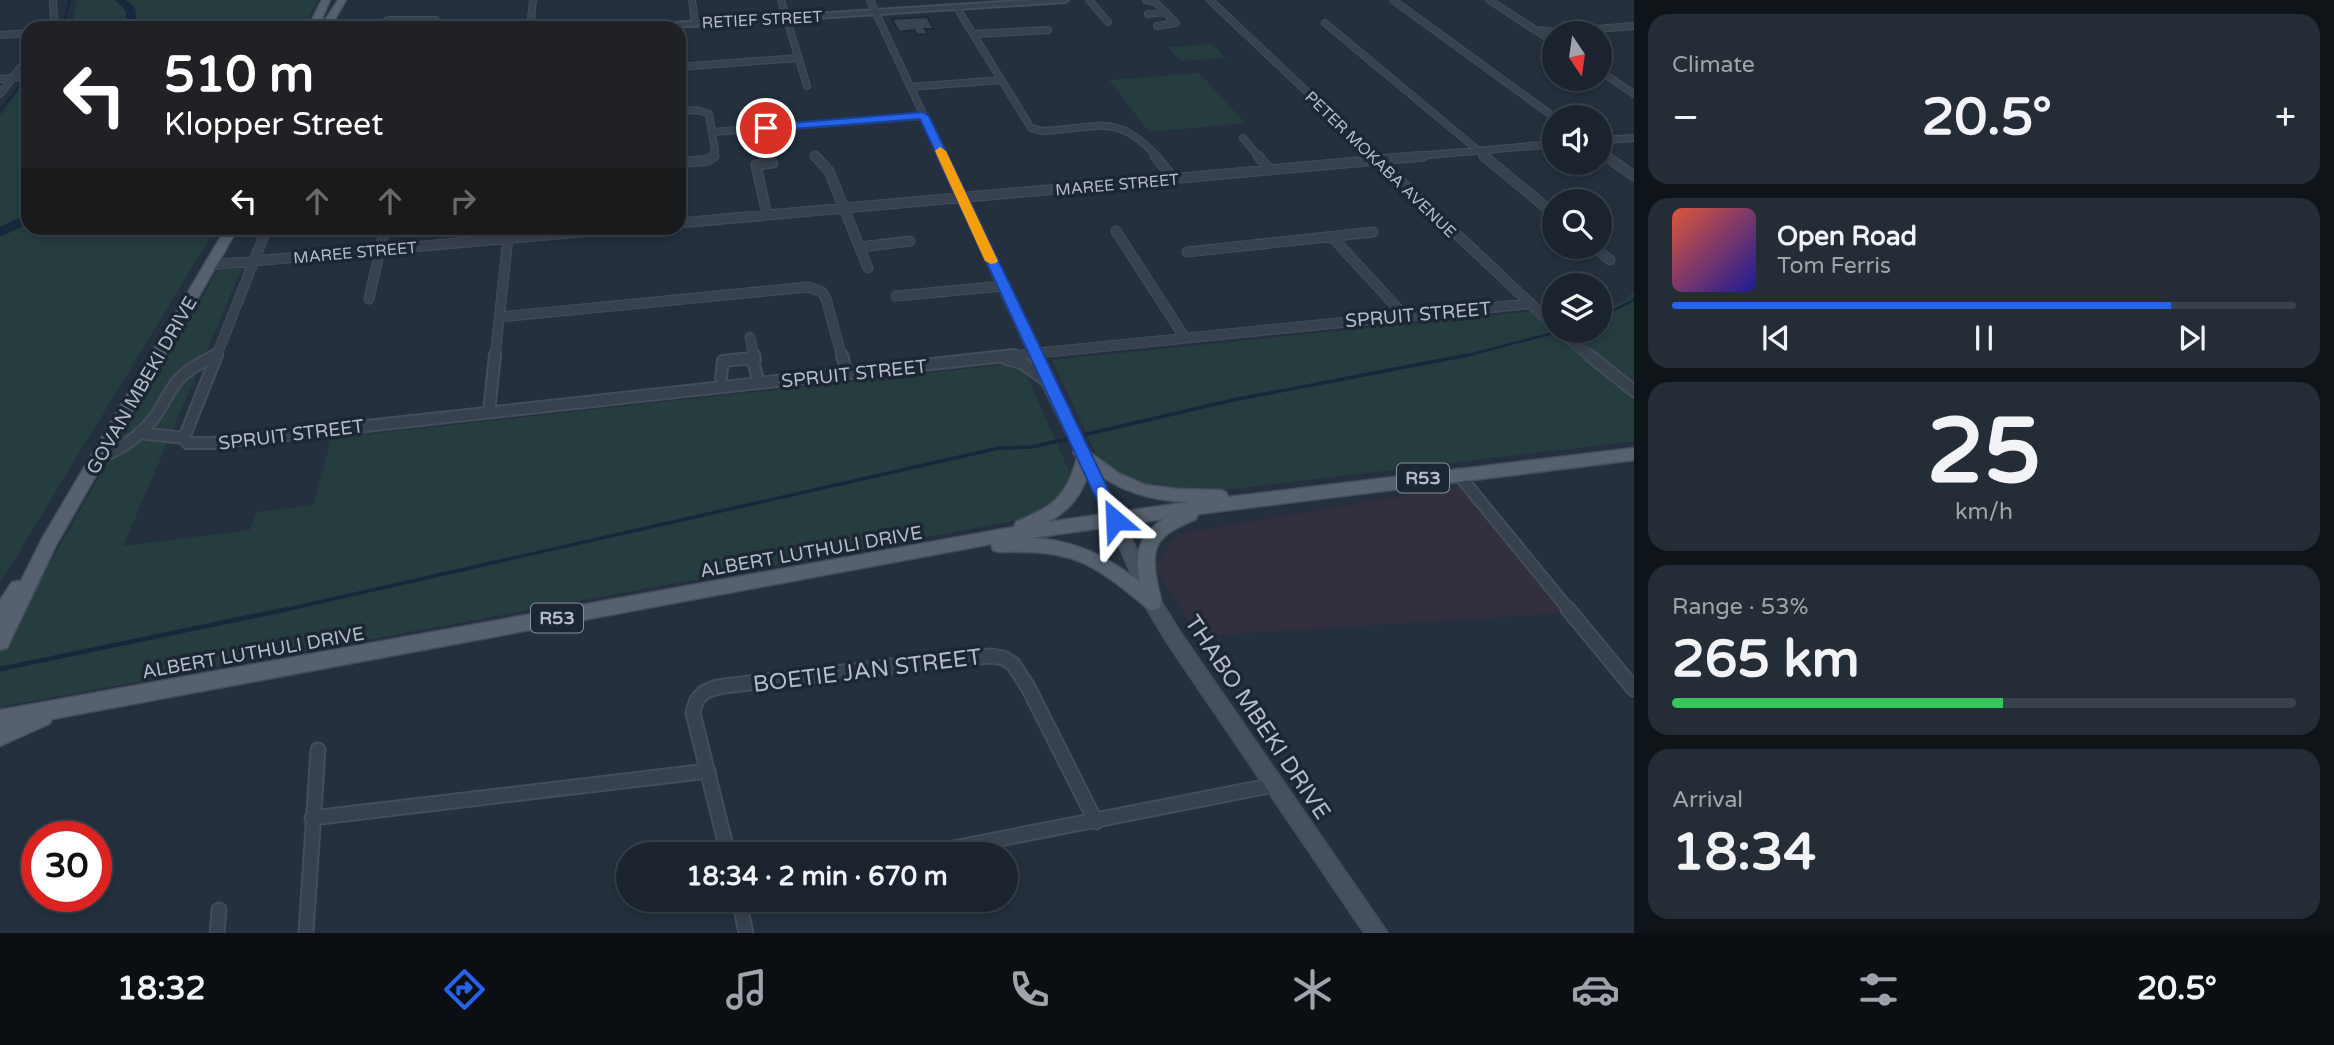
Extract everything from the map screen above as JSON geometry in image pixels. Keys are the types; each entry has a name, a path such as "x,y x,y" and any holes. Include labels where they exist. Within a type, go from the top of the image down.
{"main road":[{"path":"316,21 326,0"},
{"path":"329,21 342,0"},
{"name":"GOVAN MBEKI DRIVE","path":"1,641 49,542 228,235"},
{"path":"1081,452 1110,476 1139,491 1179,496 1269,497"},
{"path":"1004,535 1048,515 1068,502 1080,480 1081,452"},
{"name":"ALBERT LUTHULI DRIVE","path":"0,719 1004,535 1269,497 1634,454"},
{"path":"1153,603 1144,562 1144,553 1151,536 1170,523 1212,505"},
{"name":"THABO MBEKI DRIVE","path":"1115,520 1153,603 1214,699 1377,933"},
{"name":"GOVAN MBEKI DRIVE","path":"0,616 49,542"},
{"path":"948,547 1050,544 1080,550 1113,569 1153,603"},
{"path":"0,737 63,708"}],"street":[{"path":"53,0 54,21"},
{"path":"531,21 533,0"},
{"path":"692,0 695,23"},
{"path":"780,0 807,86"},
{"path":"870,0 1033,353 1115,520"},
{"name":"RETIEF STREET","path":"686,24 936,9 959,11 1065,0"},
{"path":"1089,0 1108,22"},
{"path":"1146,0 1155,2 1176,24 1157,26"},
{"name":"PETER MOKABA AVENUE","path":"1210,0 1542,316"},
{"path":"1394,0 1542,108"},
{"path":"1489,0 1542,34"},
{"path":"959,11 1033,129 1125,127 1141,138 1173,178"},
{"path":"1147,14 1166,12"},
{"path":"387,21 436,21"},
{"path":"1325,23 1542,204"},
{"path":"1612,28 1634,26"},
{"path":"974,34 1048,30"},
{"path":"1535,30 1542,31"},
{"path":"0,35 21,34"},
{"path":"686,66 798,58"},
{"path":"0,94 21,67"},
{"path":"0,79 21,76"},
{"path":"1612,79 1634,94"},
{"path":"910,88 1002,80"},
{"path":"686,111 707,112 710,116 715,151 712,158 686,162"},
{"path":"713,132 923,116"},
{"path":"1243,138 1270,170"},
{"path":"1612,140 1634,138"},
{"name":"MAREE STREET","path":"686,222 1542,146"},
{"path":"815,156 829,171 868,268"},
{"path":"1612,160 1634,176"},
{"path":"767,215 757,165 773,163"},
{"path":"1116,231 1185,338"},
{"path":"1187,252 1373,232"},
{"path":"184,438 264,235"},
{"path":"369,299 383,235"},
{"path":"489,412 508,235"},
{"name":"MAREE STREET","path":"210,265 543,235"},
{"path":"1332,237 1403,314"},
{"path":"860,247 909,241"},
{"path":"896,296 1003,286"},
{"path":"499,317 808,287 822,292 826,299 847,373"},
{"name":"SPRUIT STREET","path":"139,433 184,438 187,443 203,444 1033,353 1403,314 1527,304"},
{"path":"750,337 759,383"},
{"path":"1574,343 1634,391"},
{"path":"98,458 113,453 139,433 156,415 178,380 199,363 216,355"},
{"path":"721,378 723,361 744,358 755,361"},
{"path":"992,359 1010,359 1022,363 1048,383"},
{"path":"1458,474 1634,689"},
{"name":"BOETIE JAN STREET","path":"708,771 693,713 694,701 709,689 992,656 1013,664 1028,687 1096,821"},
{"path":"306,933 318,750"},
{"path":"312,818 708,771 725,842"},
{"path":"986,842 1274,785"},
{"path":"217,933 219,910"},
{"path":"741,912 747,933"}],"shaded area":[{"path":"1462,486 1565,613 1199,636 1154,566 1178,534"}],"green space":[{"path":"77,0 318,0 307,21 73,21"},
{"path":"1212,44 1226,58 1181,61 1168,47"},
{"path":"1199,73 1245,123 1149,132 1109,80"},
{"path":"21,87 21,235 212,235 0,583 0,116"},
{"path":"242,268 123,546 250,530 256,512 314,505 331,438 1021,363 1071,475 1069,491 1036,517 0,707 0,650 217,271"},
{"path":"1634,291 1634,441 1166,497 1104,471 1052,360 1542,310 1542,343 1612,343 1612,304 1622,303"}],"building":[{"path":"927,17 934,29 925,29 928,34 917,35 914,30 899,32 892,19"}],"waterway":[{"path":"64,21 70,0"},
{"path":"120,0 131,10 132,21"},
{"path":"0,111 21,84"},
{"path":"0,233 21,222"},
{"path":"1612,311 1634,300"},
{"path":"1461,357 1542,336"},
{"path":"280,611 999,448 1032,447 1233,400 1468,355"},
{"path":"0,669 288,609"}],"slow traffic":[{"path":"940,151 991,261"}],"route":[{"path":"766,128 923,116 1033,353 1115,520"}]}
